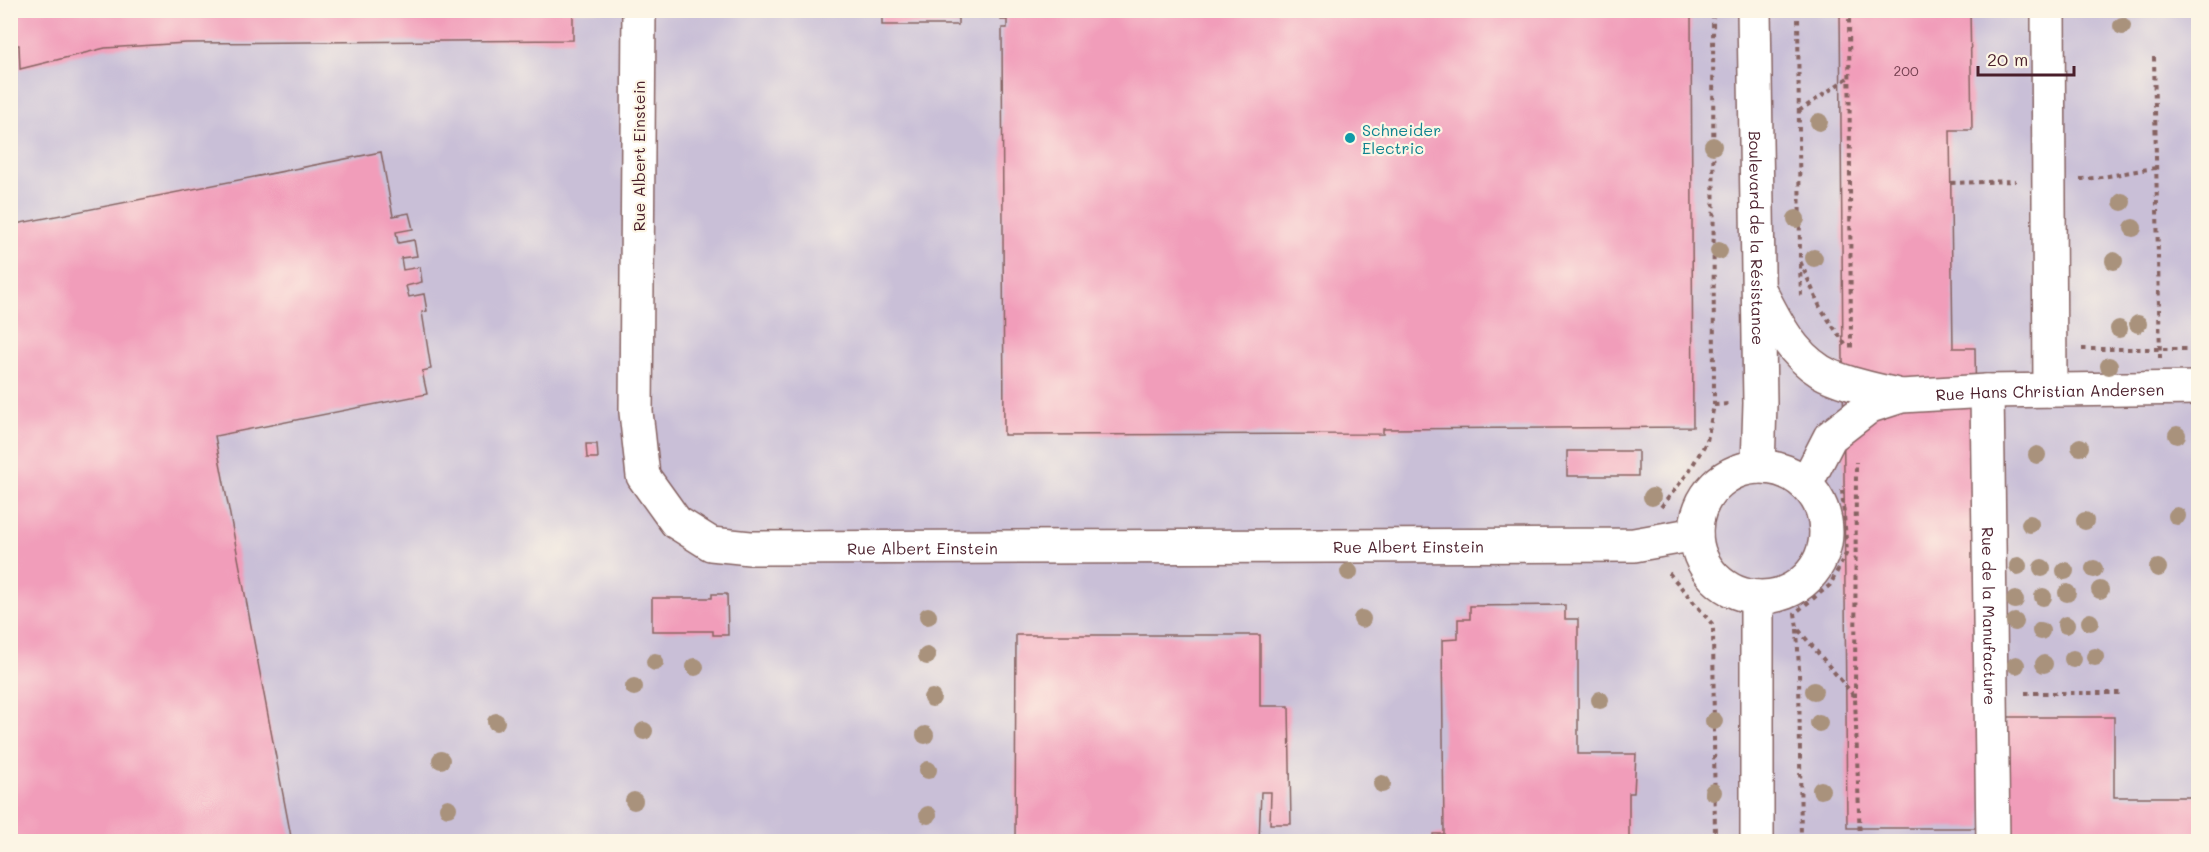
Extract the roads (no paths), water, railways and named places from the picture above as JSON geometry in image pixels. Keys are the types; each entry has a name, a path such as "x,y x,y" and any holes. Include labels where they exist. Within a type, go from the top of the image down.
{"street":[{"name":"Rue Albert Einstein","path":"639,10 636,412 643,476 676,522 711,544 750,548 1622,545 1696,534"},
{"name":"Boulevard de la Résistance","path":"1755,10 1760,403 1758,467"},
{"path":"2048,10 2050,390"},
{"name":"Rue Hans Christian Andersen","path":"1757,287 1781,332 1803,357 1821,371 1856,384 1901,396"},
{"name":"Rue Hans Christian Andersen","path":"1806,484 1830,437 1870,406 1901,396 1987,391 2199,388"},
{"name":"Rue de la Manufacture","path":"1987,391 1993,842"},
{"path":"1758,467 1775,468 1791,474 1806,484 1818,501 1825,521 1825,543 1818,563 1806,579 1776,596 1757,597 1727,587 1711,573 1700,554 1696,534 1699,514 1707,495 1721,480 1738,471 1758,467"},
{"path":"1757,597 1757,842"}],"place":[{"name":"Schneider Electric","path":"1350,138"}]}
